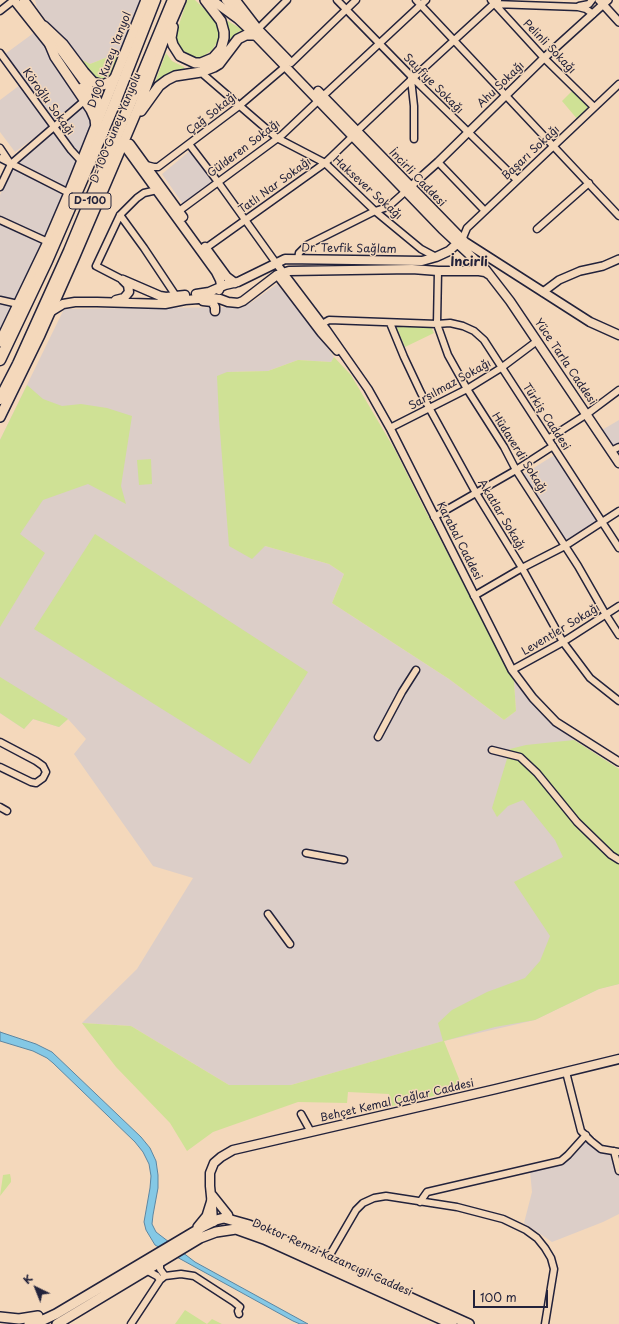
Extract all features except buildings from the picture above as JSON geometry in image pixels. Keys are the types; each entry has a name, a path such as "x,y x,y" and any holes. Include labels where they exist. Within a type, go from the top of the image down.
{"highway":[{"name":"D-100","path":"0,360 47,261 77,192 114,105 155,0"},
{"name":"D-100","path":"0,399 18,364 66,258 177,3"}],"main road":[{"path":"14,0 99,107 44,26 24,0"},
{"path":"30,0 36,15"},
{"name":"D100 Kuzey Yanyol","path":"0,342 48,242 69,193 146,0"},
{"path":"177,3 171,38 173,45 176,51 184,59 195,63 201,63 208,61 217,54 221,49 224,38 224,27 222,21 206,0"},
{"name":"İncirli Caddesi","path":"212,0 256,30"},
{"name":"İncirli Caddesi","path":"226,0 461,243 490,276"},
{"path":"129,128 159,86 175,76 201,72 214,67 219,64 238,39 256,30 235,0"},
{"name":"D-100 Güney Yanyolu","path":"0,417 40,336 129,128 177,3"},
{"path":"44,26 62,44 93,82 103,85 113,80 117,75"},
{"path":"50,45 55,58 95,119 96,128"},
{"path":"220,299 218,293 221,285 217,274 157,190 128,146 146,165 227,277 248,287 249,292 247,298"},
{"path":"412,269 455,253 461,243"},
{"name":"İncirli Caddesi","path":"461,243 590,322 619,335"},
{"name":"Dr. Tevfik Sağlam","path":"238,282 285,259 418,261 436,257 461,243"},
{"path":"50,312 63,304 75,302 165,304 185,300 212,298 238,303 280,274 289,271 336,269 412,269 438,271 479,271 485,272 490,276 495,268 517,276"},
{"name":"Yüce Tarla Caddesi","path":"490,276 510,301 619,463"},
{"path":"97,302 126,297 129,289 128,285 123,280"},
{"path":"123,280 160,296 176,296 210,292 225,285 238,282"},
{"path":"185,300 191,302 212,302 215,307 215,311"},
{"name":"Behçet Kemal Çağlar Caddesi","path":"213,1222 210,1172 214,1163 233,1150 619,1059"},
{"path":"211,1197 228,1215 230,1227 228,1230"},
{"path":"190,1234 207,1216 211,1197"},
{"name":"Doktor Remzi Kazancıgil Caddesi","path":"57,1324 146,1270 178,1241 213,1222 224,1218 249,1224 469,1324"},
{"path":"213,1222 216,1232"},
{"name":"Doktor Remzi Kazancıgil Caddesi","path":"29,1324 56,1314 89,1295 200,1238 216,1232 236,1229 264,1239 452,1324"},
{"path":"0,1317 19,1319 32,1317 89,1295"},
{"path":"62,1324 72,1315"}],"street":[{"path":"1,11 4,0"},
{"path":"1,11 14,0"},
{"path":"256,30 287,0"},
{"name":"Sayfiye Sokağı","path":"338,0 412,79 517,180"},
{"name":"Çağ Sokağı","path":"146,165 154,167 158,166 190,144 239,106 288,65 356,0"},
{"path":"416,0 554,145 619,216"},
{"name":"Gülderen Sokağı","path":"179,211 277,138 426,0"},
{"path":"578,7 589,4 592,0"},
{"path":"494,1 578,7 586,9 593,14"},
{"name":"Tatlı Nar Sokağı","path":"206,248 325,163 412,79 455,41 494,1"},
{"name":"Pelinli Sokağı","path":"494,1 544,58 594,107"},
{"path":"603,1 619,22"},
{"name":"Ahu Sokağı","path":"408,189 438,162 544,58 593,14 603,1"},
{"name":"Köroğlu Sokağı","path":"0,53 71,150 82,162"},
{"name":"Haksever Sokağı","path":"204,75 277,138 325,163 375,211 421,249 436,257"},
{"path":"412,79 414,139"},
{"name":"Başarı Sokağı","path":"461,243 467,228 618,86"},
{"path":"0,187 11,164 84,101"},
{"path":"190,144 276,263"},
{"path":"0,148 11,164"},
{"path":"0,158 69,193"},
{"path":"438,162 485,211"},
{"path":"537,229 589,183"},
{"path":"298,258 299,253 307,245 375,211 388,207 408,189"},
{"path":"123,280 96,266 120,215 144,193 157,190"},
{"path":"120,215 176,296"},
{"path":"0,220 48,242"},
{"path":"418,261 422,259 423,255 421,249"},
{"path":"543,292 559,280 580,271 603,266 619,259"},
{"name":"Karabal Caddesi","path":"276,263 280,274 321,333 350,364"},
{"name":"Hüdaverdi Sokağı","path":"438,271 437,324 448,356 504,447 516,470 565,546 619,635"},
{"name":"Karabal Caddesi","path":"280,274 322,324 368,390 390,428 512,670 533,698 556,722 619,761"},
{"path":"0,300 18,304"},
{"name":"Türkiş Caddesi","path":"322,324 329,320 390,323 450,323 463,326 474,331 484,340 619,548"},
{"name":"Akatlar Sokağı","path":"390,323 404,357 476,493 522,568 563,642 590,678 619,701"},
{"name":"Sarsılmaz Sokağı","path":"390,428 467,389 501,368 537,341"},
{"path":"548,439 587,414 619,390"},
{"path":"434,517 516,470 553,446"},
{"path":"611,451 619,447"},
{"path":"474,596 522,568 565,546 619,511"},
{"name":"Leventler Sokağı","path":"512,670 563,642 619,606"},
{"path":"378,737 402,692 416,670"},
{"path":"0,742 36,761 43,766 46,772 43,778 36,783 0,767"},
{"path":"492,750 520,757 536,773 577,822 610,855 619,860"},
{"path":"0,807 7,811"},
{"path":"306,853 344,860"},
{"path":"268,914 290,944"},
{"path":"566,1072 581,1131 601,1149 617,1152 619,1171"},
{"path":"301,1114 310,1132"},
{"path":"420,1202 427,1192 561,1161 586,1135"},
{"path":"327,1260 356,1210 363,1203 374,1198 386,1196 456,1207 503,1219 526,1230 537,1238 551,1258 554,1269 545,1324"},
{"path":"131,1324 162,1278 160,1269 161,1258"},
{"path":"146,1270 162,1278 181,1274 194,1276 240,1307 238,1311 239,1314"}],"shaded area":[{"path":"35,0 143,0 123,48 113,55 90,64 72,55 37,8"},
{"path":"35,32 92,115 94,127 0,333 0,195 15,164 54,130 50,126 15,152 0,132 0,100 20,85 38,108 43,104 5,54"},
{"path":"192,149 215,182 183,204 162,174"},
{"path":"277,284 317,333 334,357 331,362 298,360 268,371 227,372 265,546 329,564 344,574 332,603 449,679 504,720 516,711 514,681 544,714 574,740 619,769 619,984 599,989 535,1020 444,1041 291,1085 229,1085 131,1026 82,1023 137,969 193,878 153,866 74,754 86,739 68,719 59,727 33,719 24,729 0,713 0,440 64,309 239,307 252,302"},
{"path":"619,420 619,444 613,447 602,430"},
{"path":"556,454 598,520 566,540 524,474"},
{"path":"585,1141 619,1157 619,1214 603,1222 552,1242 524,1223 532,1192 530,1171 562,1163"}],"green space":[{"path":"187,0 195,0 218,22 220,38 212,50 202,57 191,58 186,55 181,51 176,40 176,34"},
{"path":"226,20 245,31 239,31 229,43 228,43"},
{"path":"123,48 114,72 104,80 95,80 72,55 90,64 113,55"},
{"path":"166,53 172,61 184,67 185,70 171,72 155,82"},
{"path":"574,89 592,107 578,120 562,101"},
{"path":"396,326 431,327 434,333 405,347"},
{"path":"334,357 351,375 395,450 514,681 516,711 504,720 449,679 332,603 344,574 329,564 265,546 252,559 229,546 217,376 227,372 268,371 298,360 331,362"},
{"path":"27,385 43,399 62,406 81,404 107,408 132,416 121,486 126,504 88,484 43,500 20,534 45,553 0,627 0,440"},
{"path":"151,459 152,484 139,485 137,460"},
{"path":"95,534 308,672 250,764 34,629"},
{"path":"0,677 68,719 59,727 33,719 24,729 0,713"},
{"path":"574,740 619,769 619,984 599,989 535,1020 495,1027 444,1041 463,1089 392,1106 389,1094 348,1092 347,1103 298,1102 213,1132 187,1151 170,1123 116,1067 82,1023 131,1026 229,1085 291,1085 443,1041 438,1023 452,1010 487,992 525,978 540,961 550,936 514,882 563,857 555,840 523,800 508,806 497,817 492,808 510,749 526,745"},
{"path":"10,1174 11,1182 0,1196 3,1175"},
{"path":"185,1310 207,1324 175,1324"},
{"path":"212,1319 222,1324 207,1324"}],"water":[{"path":"0,1032 36,1044 52,1052 141,1137 150,1148 156,1161 158,1175 158,1188 152,1224 156,1232 195,1262 308,1324 300,1324 293,1321 155,1245 146,1230 144,1222 151,1176 149,1164 143,1152 135,1142 53,1063 47,1058 33,1051 0,1041"}],"tunnel":[{"path":"106,112 122,133"},
{"path":"103,118 119,139"}],"district":[{"name":"İncirli","path":"469,262"}]}
